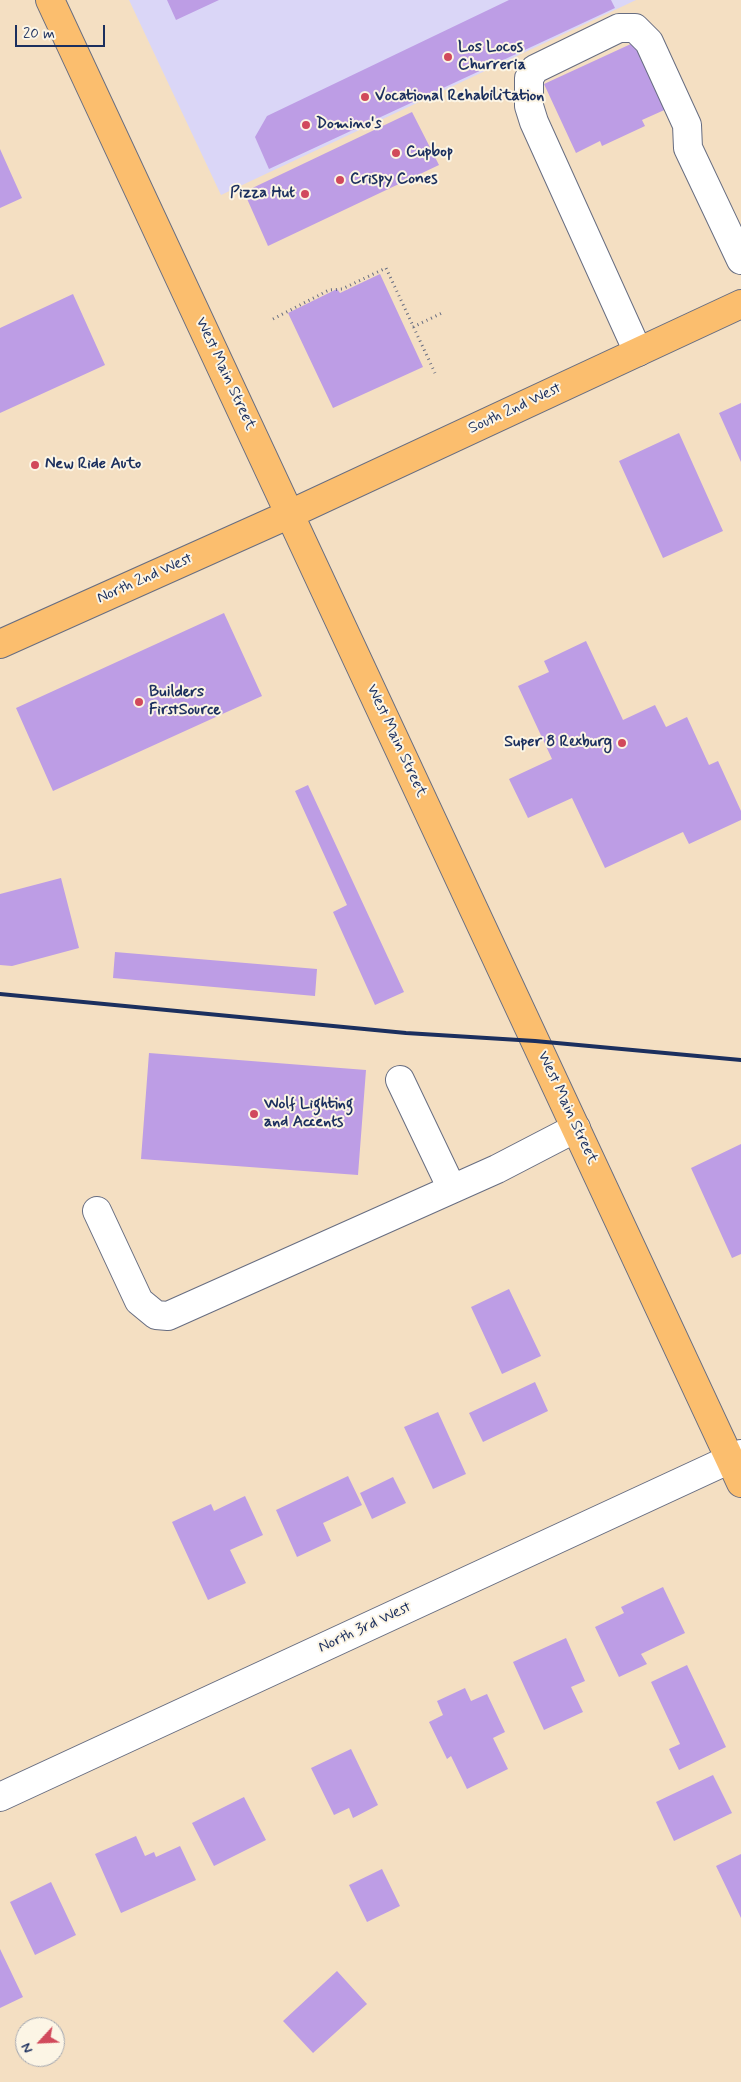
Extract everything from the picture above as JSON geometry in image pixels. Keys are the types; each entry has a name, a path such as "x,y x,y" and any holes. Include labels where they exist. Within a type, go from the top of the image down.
{"main road":[{"name":"West Main Street","path":"50,0 576,1128 737,1465"},
{"name":"South 2nd West","path":"290,514 741,304"},
{"name":"North 2nd West","path":"0,644 290,514"}],"street":[{"path":"638,352 534,122 529,106 529,78 535,69 619,28 635,28 649,42 687,125 688,148 741,260"},
{"path":"400,1080 452,1189"},
{"path":"97,1211 139,1301 156,1315 168,1316 452,1189 576,1128"},
{"name":"North 3rd West","path":"0,1797 737,1465"}],"path":[{"path":"273,319 328,290 342,289 386,268 435,373"},
{"path":"413,327 444,312"}],"shaded area":[{"path":"129,0 636,0 221,195"}],"building":[{"path":"167,0 219,0 176,20"},
{"path":"509,0 611,0 615,8 269,169 255,137 267,116"},
{"path":"633,43 680,103 642,120 645,126 602,146 600,141 576,153 544,84"},
{"path":"412,112 439,165 268,246 244,192"},
{"path":"0,149 22,198 0,208"},
{"path":"380,274 423,367 333,408 288,313 337,289 340,293"},
{"path":"73,294 105,365 0,413 0,328"},
{"path":"741,403 741,462 719,413"},
{"path":"679,433 723,531 663,558 619,461"},
{"name":"Builders FirstSource","path":"224,613 262,696 53,791 16,708"},
{"name":"Super 8 Rexburg","path":"586,641 623,720 655,705 666,727 687,717 709,765 718,761 741,811 741,820 689,844 683,832 605,868 572,798 528,818 509,779 552,759 518,686 549,672 544,661"},
{"path":"308,785 404,992 375,1005 333,912 347,905 295,791"},
{"path":"61,878 79,948 12,966 0,965 0,894"},
{"path":"115,952 317,969 315,996 113,978"},
{"name":"Wolf Lighting and Accents","path":"149,1053 366,1070 358,1175 141,1159"},
{"path":"741,1144 741,1254 732,1258 691,1168"},
{"path":"509,1289 541,1356 502,1374 471,1307"},
{"path":"535,1382 548,1411 483,1442 469,1413"},
{"path":"438,1412 466,1474 433,1489 404,1427"},
{"path":"348,1476 362,1505 323,1523 331,1541 297,1557 276,1510"},
{"path":"393,1477 406,1503 372,1519 360,1493"},
{"path":"245,1496 263,1535 230,1550 246,1583 208,1600 172,1522 211,1504 214,1511"},
{"path":"663,1587 685,1633 641,1654 647,1664 619,1677 595,1627 624,1613 621,1607"},
{"path":"566,1638 585,1681 571,1687 583,1712 544,1730 513,1662"},
{"path":"687,1665 726,1747 679,1770 669,1749 680,1744 651,1682"},
{"path":"465,1688 471,1701 487,1694 505,1732 493,1738 508,1769 467,1789 451,1756 447,1759 429,1722 443,1715 437,1701"},
{"path":"351,1749 378,1805 353,1818 349,1808 334,1815 311,1768"},
{"path":"713,1775 732,1813 674,1841 656,1802"},
{"path":"244,1797 266,1840 214,1866 192,1823"},
{"path":"136,1836 145,1856 154,1852 156,1857 180,1846 196,1880 121,1913 95,1854"},
{"path":"741,1854 741,1918 716,1866"},
{"path":"382,1869 400,1906 367,1922 349,1885"},
{"path":"51,1882 76,1935 35,1955 10,1902"},
{"path":"0,1949 23,1997 0,2008"},
{"path":"337,1971 367,2004 313,2053 283,2021"}],"railway":[{"path":"0,994 406,1033 535,1041 741,1060"}],"place":[{"name":"Los Locos Churreria","path":"448,57"},
{"name":"Vocational Rehabilitation","path":"365,97"},
{"name":"Domino's","path":"306,125"},
{"name":"Cupbop","path":"396,153"},
{"name":"Crispy Cones","path":"340,180"},
{"name":"Pizza Hut","path":"305,194"},
{"name":"New Ride Auto","path":"35,465"},
{"name":"Builders FirstSource","path":"139,702"},
{"name":"Super 8 Rexburg","path":"622,743"},
{"name":"Wolf Lighting and Accents","path":"254,1114"}]}
